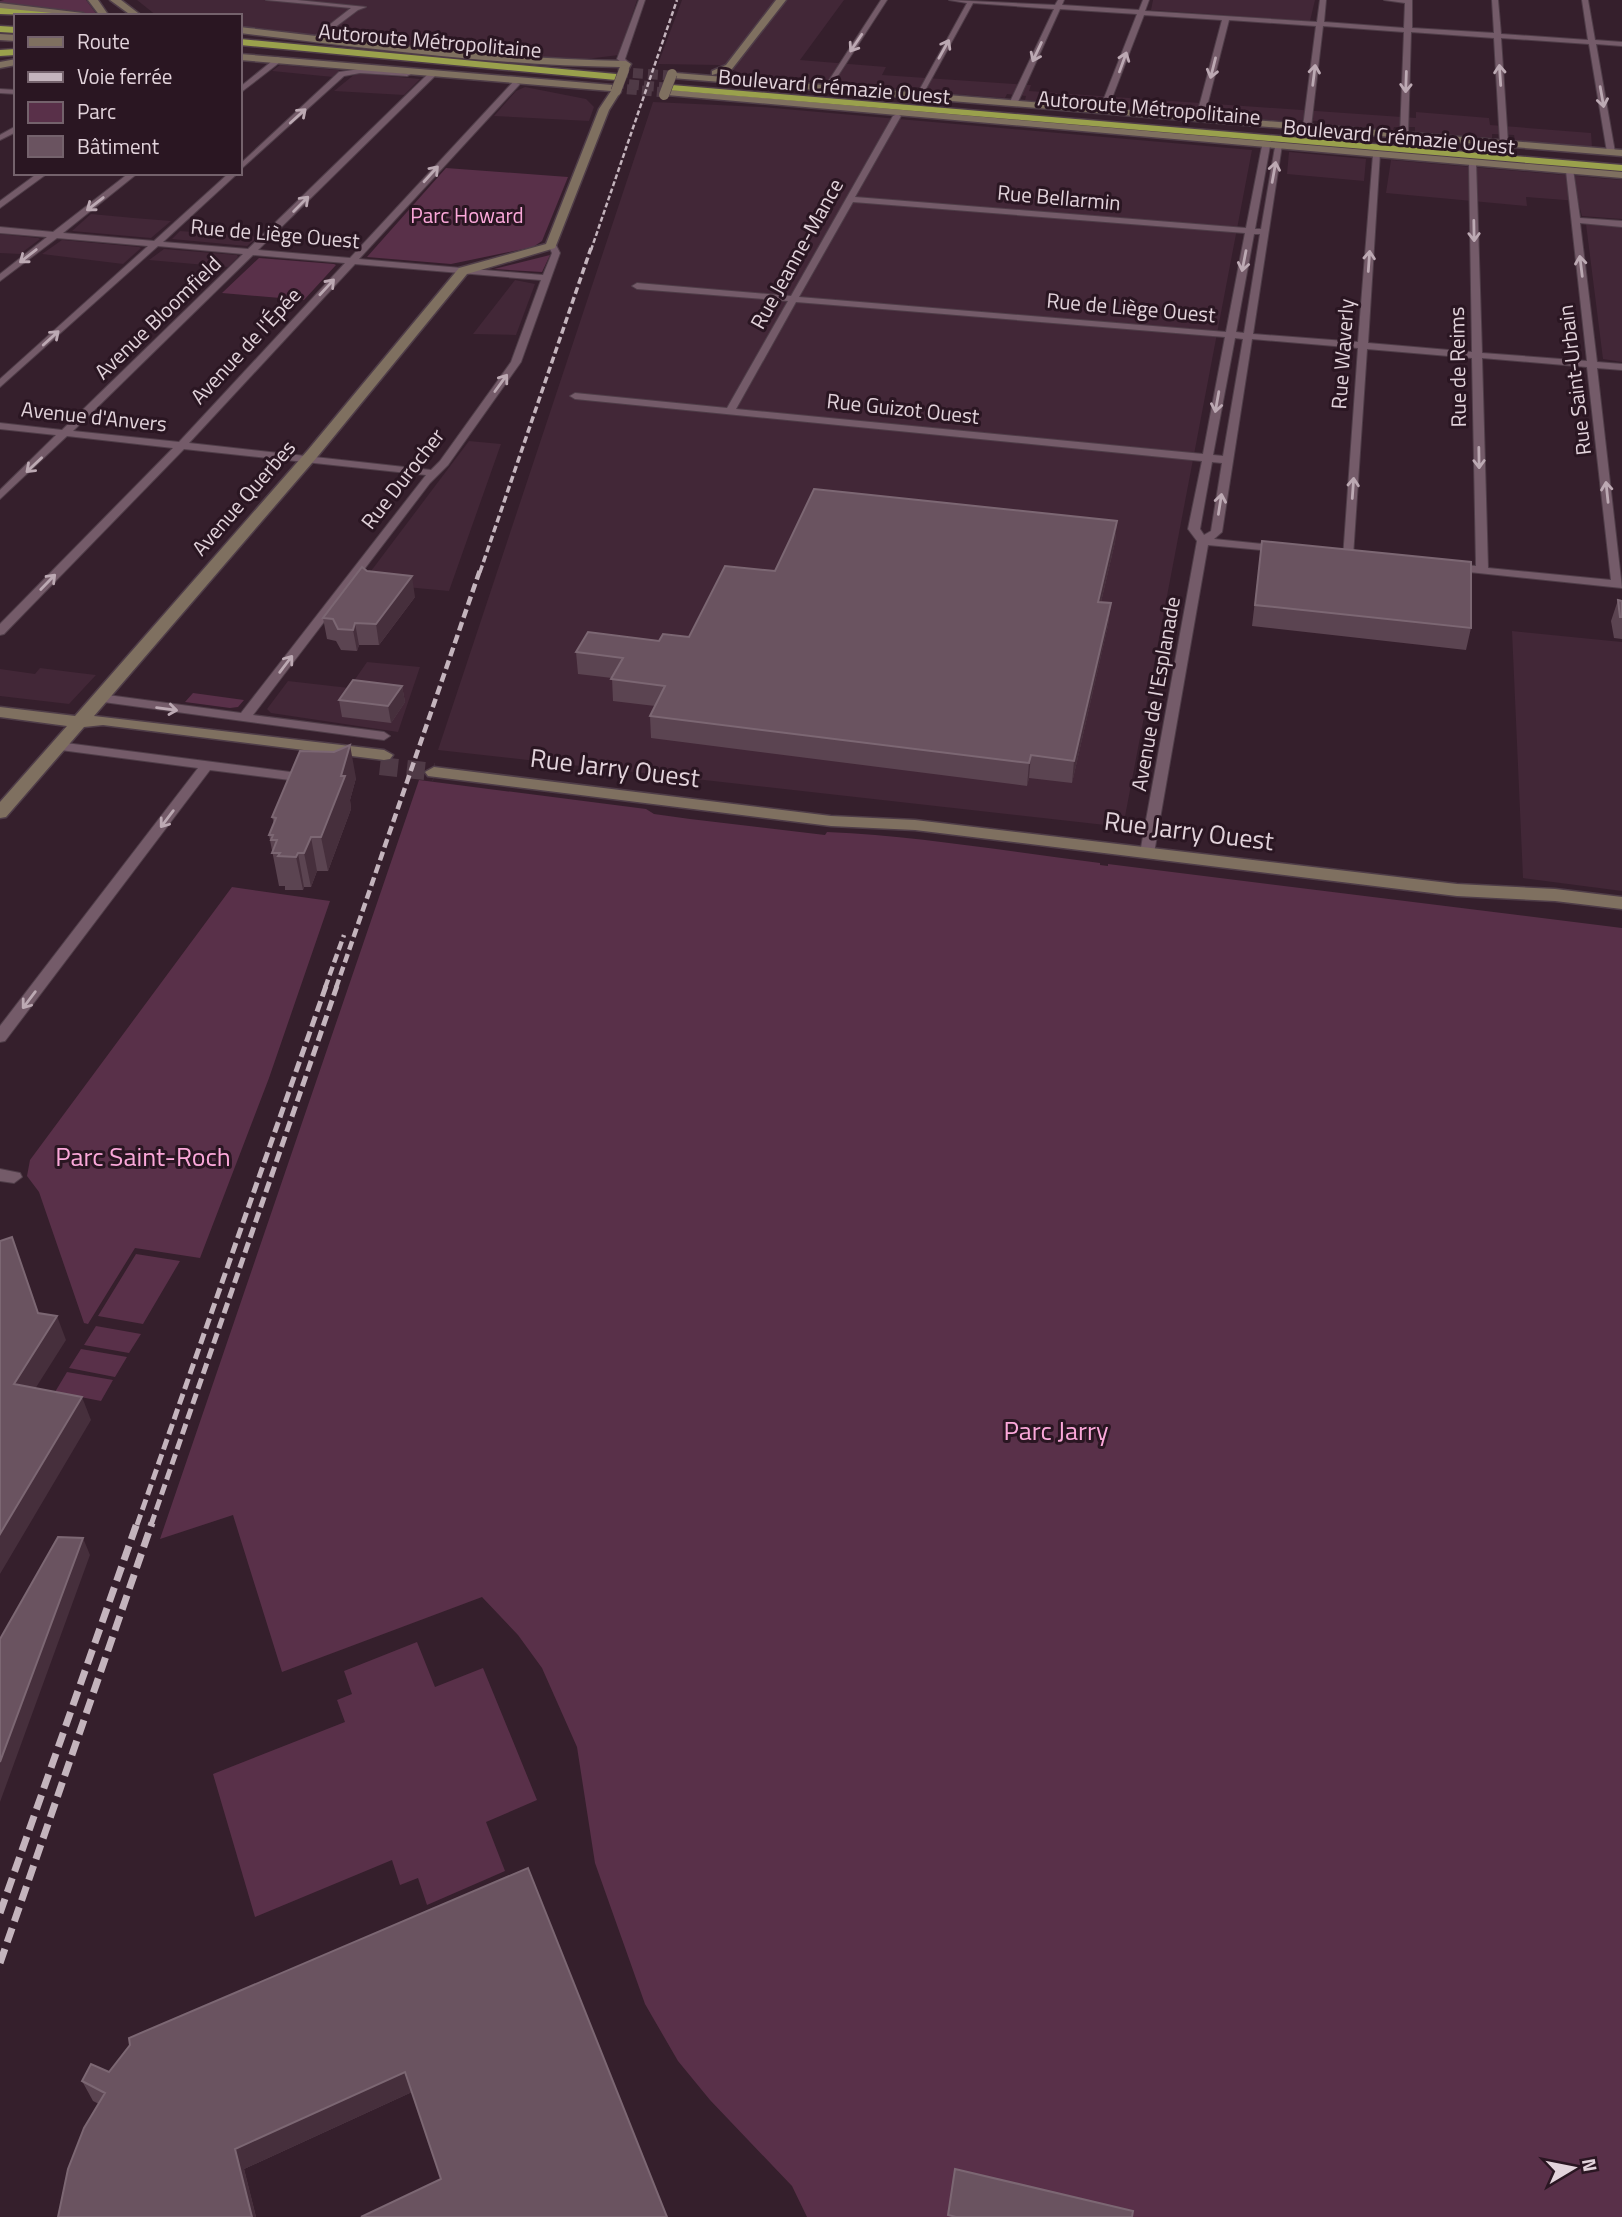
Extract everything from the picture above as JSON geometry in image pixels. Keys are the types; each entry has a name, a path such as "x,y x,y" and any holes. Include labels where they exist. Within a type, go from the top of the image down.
{"highway":[{"path":"0,9 35,14"},
{"name":"Autoroute Métropolitaine","path":"242,39 618,78"},
{"path":"242,39 373,50"},
{"name":"Autoroute Métropolitaine","path":"671,85 1622,161"},
{"name":"Autoroute Métropolitaine","path":"671,85 1268,143 1504,151 1622,167"},
{"path":"1172,117 1319,136"},
{"path":"1046,125 1268,143"}],"main road":[{"path":"116,0 135,14"},
{"path":"716,73 729,67 781,0"},
{"path":"0,9 59,14"},
{"path":"242,39 264,37 618,78"},
{"path":"242,39 321,39 507,59 618,78"},
{"path":"242,56 377,67 618,78"},
{"path":"377,67 407,74 516,83 610,104 618,78"},
{"name":"Boulevard Crémazie Ouest","path":"918,96 872,89 752,79 686,69 671,85 666,99 680,103 762,104 897,116 927,114"},
{"path":"463,271 548,248 596,101 618,78"},
{"name":"Boulevard Crémazie Ouest","path":"671,85 918,96 1404,135 1504,151 1616,153"},
{"name":"Boulevard Crémazie Ouest","path":"671,85 1046,125"},
{"name":"Boulevard Crémazie Ouest","path":"1268,143 1377,155 1622,175"},
{"name":"Avenue Querbes","path":"0,813 308,459 463,271"},
{"path":"0,712 79,722 95,730 382,760"},
{"name":"Rue Jarry Ouest","path":"436,767 831,821 915,825 1457,890 1555,895 1622,904"},
{"name":"Rue Jarry Ouest","path":"1457,890 1555,909 1622,918"}],"street":[{"path":"269,0 363,7 363,10 321,39"},
{"path":"618,78 621,59 642,0"},
{"path":"827,86 884,0"},
{"path":"952,0 1059,3 1141,12 1622,44"},
{"path":"1103,111 1146,0"},
{"path":"1307,127 1323,0"},
{"path":"1387,0 1409,1 1404,135"},
{"path":"1495,0 1504,151"},
{"path":"1585,0 1616,153"},
{"path":"918,96 971,1"},
{"path":"1013,104 1059,3"},
{"path":"1200,118 1226,18"},
{"path":"242,89 280,59"},
{"path":"242,166 346,73 407,74"},
{"name":"Avenue Bloomfield","path":"0,496 431,76"},
{"name":"Avenue de l'Épée","path":"0,631 181,446 516,83"},
{"name":"Rue Jeanne-Mance","path":"730,411 897,116"},
{"name":"Avenue de l'Esplanade","path":"1203,541 1194,529 1268,143"},
{"name":"Avenue de l'Esplanade","path":"1147,853 1203,541 1216,532 1265,232 1268,143"},
{"name":"Rue Waverly","path":"1347,556 1377,155"},
{"name":"Rue de Reims","path":"1473,163 1482,570"},
{"name":"Rue Saint-Urbain","path":"1570,171 1619,584"},
{"path":"0,205 41,175"},
{"path":"0,278 131,175"},
{"path":"0,384 232,175"},
{"name":"Rue Bellarmin","path":"850,199 1265,232"},
{"path":"1575,220 1622,224"},
{"name":"Rue de Liège Ouest","path":"0,230 547,278"},
{"name":"Rue Durocher","path":"244,718 434,473 516,362 556,253 548,248"},
{"name":"Rue de Liège Ouest","path":"637,286 1622,367"},
{"name":"Rue Guizot Ouest","path":"575,396 1227,460"},
{"name":"Avenue d'Anvers","path":"0,426 434,473"},
{"path":"1203,541 1295,551"},
{"path":"1334,555 1360,558"},
{"path":"1437,565 1619,584"},
{"path":"100,698 384,736"},
{"path":"58,746 298,776"},
{"path":"0,1037 208,764"}],"shaded area":[{"path":"137,0 637,0 619,55 586,59 467,53 242,28 242,14 154,14"},
{"path":"682,0 844,0 800,60 886,67 882,75 1031,85 1029,91 1416,118 1416,112 1489,118 1490,125 1591,133 1592,147 1515,141 1514,135 1492,134 1492,138 1415,132 1415,127 1394,127 1393,130 1319,124 1318,121 1297,122 1212,115 1212,111 1192,109 1190,114 1118,107 1119,104 1098,102 1097,106 1025,100 1026,96 1007,94 1005,98 929,92 931,88 913,87 910,90 839,84 840,82 785,80 737,74 736,71 718,65 658,64"},
{"path":"1153,0 1315,0 1310,21 1151,10"},
{"path":"280,65 340,71 333,77 272,71"},
{"path":"355,74 420,79 404,95 334,91"},
{"path":"525,87 586,99 594,107 589,121 494,116 516,91"},
{"path":"653,102 761,107 1252,150 1123,827 438,750"},
{"path":"1289,152 1366,159 1364,181 1287,174"},
{"path":"1391,160 1622,180 1622,219 1582,216 1578,201 1526,197 1527,206 1386,193"},
{"path":"91,214 171,221 151,238 72,231"},
{"path":"1586,224 1622,227 1622,362 1603,359"},
{"path":"180,231 258,237 247,246 172,239"},
{"path":"0,234 40,239 20,254 0,253"},
{"path":"62,240 141,248 123,264 42,254"},
{"path":"164,249 238,257 228,267 149,260"},
{"path":"515,280 535,284 516,335 473,334"},
{"path":"469,441 501,444 449,591 362,583"},
{"path":"1512,631 1622,642 1622,891 1523,878"},
{"path":"367,662 420,667 398,732 271,713 267,709 288,681 349,688"},
{"path":"40,668 96,675 69,704 0,696 0,669 35,674"}],"green space":[{"path":"86,0 96,14 0,5 0,1"},
{"name":"Parc Howard","path":"446,168 568,177 542,241 533,247 451,264 367,257"},
{"path":"550,255 542,272 494,269"},
{"path":"259,258 336,265 304,300 222,293"},
{"path":"193,693 244,700 238,707 230,708 185,702"},
{"name":"Parc Jarry","path":"419,780 646,809 654,814 690,819 825,835 827,832 931,841 1100,865 1622,928 1622,2217 807,2217 792,2186 710,2100 678,2061 645,2004 595,1863 577,1747 542,1668 518,1635 482,1597 282,1672 233,1515 160,1539"},
{"name":"Parc Saint-Roch","path":"232,887 330,901 269,1078 200,1258 135,1248 88,1324 84,1323 39,1192 27,1176 30,1160"},
{"path":"136,1254 180,1261 143,1324 98,1316"},
{"path":"96,1326 141,1334 129,1353 84,1345"},
{"path":"81,1349 127,1357 115,1377 69,1368"},
{"path":"67,1372 113,1380 101,1401 55,1392"},
{"path":"417,1642 435,1687 483,1668 537,1800 486,1822 505,1871 427,1905 418,1878 400,1885 392,1860 255,1917 213,1774 345,1722 337,1700 352,1694 344,1671"}],"building":[{"path":"814,489 1117,521 1098,602 1111,603 1074,761 1031,755 1029,763 650,716 665,686 611,679 623,658 576,652 588,632 659,641 663,634 689,637 725,566 775,571"},
{"path":"1262,541 1471,562 1471,628 1255,605"},
{"path":"362,567 367,571 412,576 376,624 355,623 353,630 338,629 333,619 323,618"},
{"path":"1618,600 1622,601 1622,617 1620,617"},
{"path":"353,680 402,686 388,706 339,700"},
{"path":"350,745 341,776 345,776 321,837 311,837 304,853 298,853 296,857 272,853 277,840 271,840 273,835 269,835 276,818 272,817 300,751 334,752"},
{"path":"12,1237 38,1313 57,1316 14,1384 82,1397 0,1534 0,1241"},
{"path":"58,1537 83,1538 0,1762 0,1639"},
{"path":"528,1868 667,2217 361,2217 441,2179 405,2072 235,2149 252,2217 58,2217 68,2169 84,2128 105,2093 82,2081 91,2064 109,2072 130,2045 129,2038"},
{"path":"955,2169 1133,2211 1132,2217 948,2215"}],"tunnel":[{"path":"618,72 676,76"},
{"path":"614,83 672,88"},
{"path":"612,88 671,93"},
{"path":"380,766 434,772"}],"railway":[{"path":"591,250 677,0"},
{"path":"480,572 591,248"},
{"path":"336,988 480,570"},
{"path":"325,988 344,935"},
{"path":"137,1525 326,986"},
{"path":"151,1525 337,986"},
{"path":"0,1913 137,1523"},
{"path":"0,1963 152,1523"}]}
